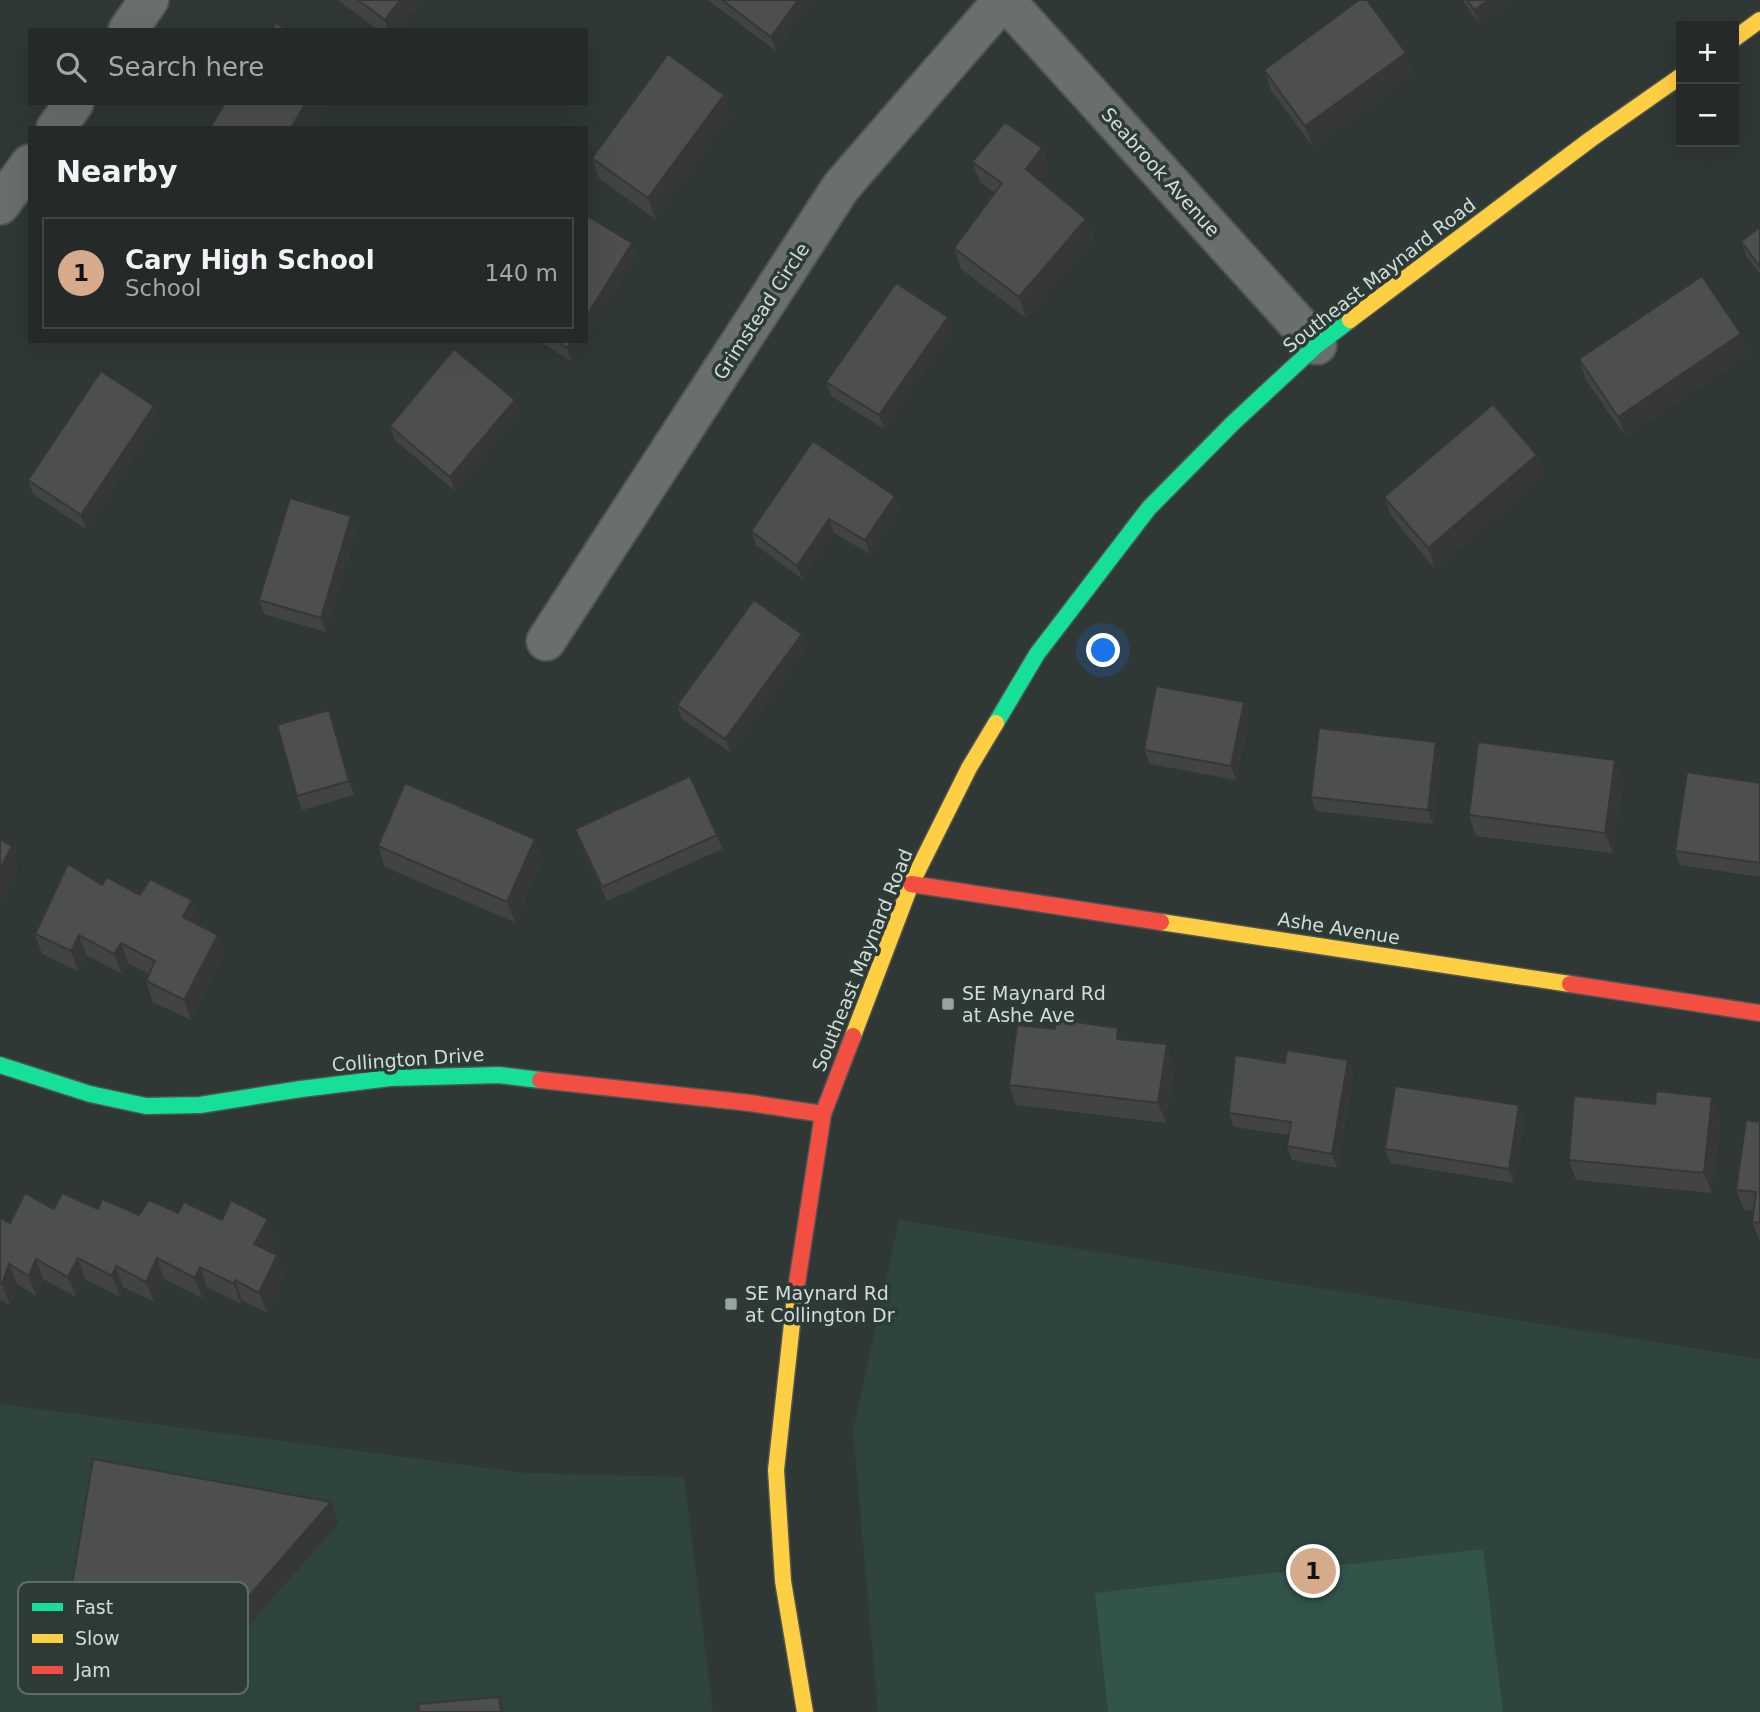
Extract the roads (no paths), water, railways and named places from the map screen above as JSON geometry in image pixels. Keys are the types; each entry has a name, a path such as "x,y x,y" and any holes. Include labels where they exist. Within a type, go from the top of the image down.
{"main road":[{"path":"1739,35 1760,20"},
{"name":"Southeast Maynard Road","path":"805,1712 783,1581 776,1470 792,1313 824,1114 911,884 969,768 1037,654 1149,508 1233,423 1317,345 1591,139 1676,80"},
{"name":"Ashe Avenue","path":"911,884 1760,1013"},
{"name":"Collington Drive","path":"0,1065 90,1094 146,1106 200,1105 390,1078 499,1074 824,1114"}],"street":[{"path":"129,28 149,0"},
{"name":"Seabrook Avenue","path":"1004,0 1317,345"},
{"name":"Grimstead Circle","path":"546,641 841,187 1004,0"},
{"path":"57,126 73,105"},
{"path":"0,205 28,167"}],"place":[{"name":"SE Maynard Rd at Ashe Ave","path":"948,1004"},
{"name":"SE Maynard Rd at Collington Dr","path":"731,1304"},
{"name":"Cary High School","path":"1313,1571"}]}
